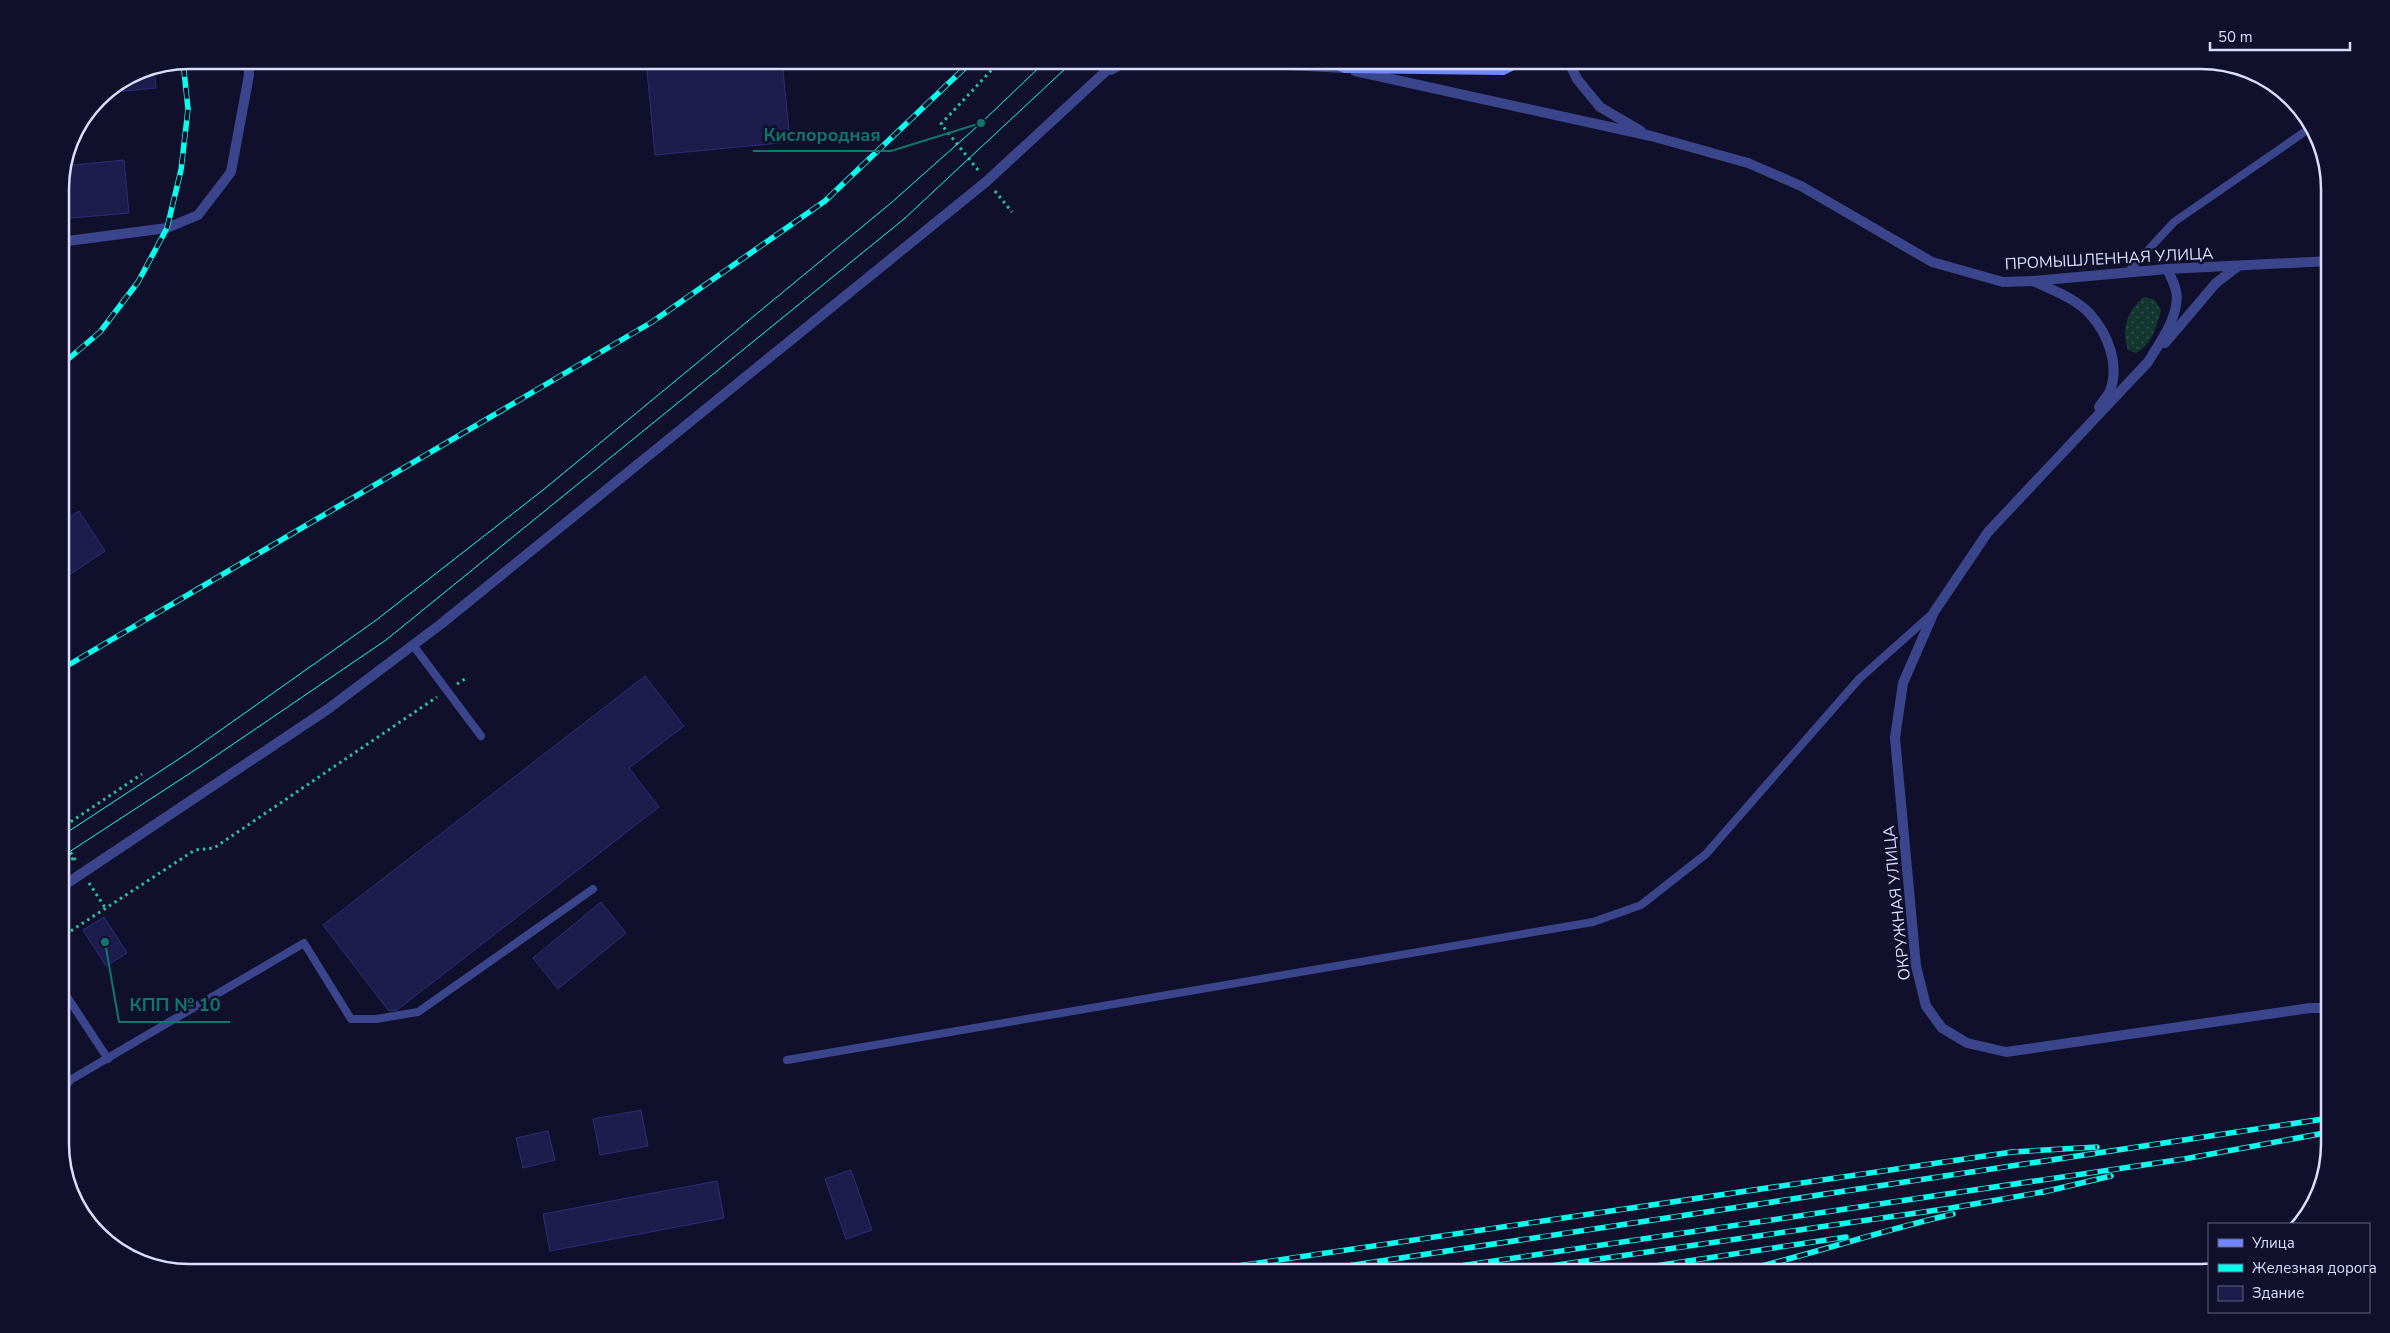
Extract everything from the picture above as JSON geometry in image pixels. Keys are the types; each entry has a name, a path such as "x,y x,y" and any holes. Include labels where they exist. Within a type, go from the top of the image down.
{"main road":[{"path":"1424,69 1505,69"}],"street":[{"path":"69,241 167,228 198,215 231,172 250,75 249,69"},
{"path":"1094,82 1103,69"},
{"path":"69,882 328,709 413,645 987,181 1108,69"},
{"path":"1094,82 1113,69"},
{"path":"1349,69 1651,136"},
{"path":"1572,69 1577,79 1600,107 1651,136"},
{"name":"ПРОМЫШЛЕННАЯ УЛИЦА","path":"1651,136 1748,164 1801,186 1932,262 2003,282 2167,269 2321,262"},
{"path":"2082,433 2148,362 2216,283 2237,267"},
{"path":"2148,362 2164,338 2174,314 2177,292 2167,269"},
{"path":"2033,281 2067,297 2089,313 2106,337 2115,363 2110,392 2082,433"},
{"name":"ОКРУЖНАЯ УЛИЦА","path":"2082,433 1988,532 1934,612 1903,683 1896,738 1916,966 1926,1006 1942,1028 1967,1043 2006,1052 2310,1008 2321,1008"}],"lane":[{"path":"2127,273 2174,222 2306,131"},
{"path":"787,1060 1593,922 1641,905 1706,854 1859,679 1934,612"},
{"path":"413,645 481,736"},
{"path":"69,1081 304,944 351,1019 376,1019 418,1012 593,890"},
{"path":"69,1000 108,1058"}],"path":[{"path":"993,69 941,124 1012,212"},
{"path":"69,932 195,850 214,848 465,679"},
{"path":"69,823 142,774"},
{"path":"69,861 74,858"}],"green space":[{"path":"2144,297 2155,300 2161,310 2150,340 2136,353 2128,350 2126,343 2127,321 2133,308"}],"building":[{"path":"647,69 783,69 790,142 655,155"},
{"path":"155,74 156,88 118,92 135,81"},
{"path":"124,160 129,213 69,218 69,180 71,165"},
{"path":"79,511 105,551 69,575 69,517"},
{"path":"645,676 684,726 629,768 659,807 397,1010 389,1011 323,925"},
{"path":"601,902 626,933 558,989 533,958"},
{"path":"104,917 127,953 106,966 83,930"},
{"path":"641,1110 648,1146 600,1155 593,1119"},
{"path":"548,1131 555,1160 523,1168 516,1138"},
{"path":"851,1170 872,1230 846,1239 825,1179"},
{"path":"717,1181 724,1218 550,1251 543,1214"}],"tram line":[{"path":"69,831 191,751 375,621 543,490 891,203 981,123 1038,69"},
{"path":"69,852 201,766 386,640 904,219 1065,69"}],"railway":[{"path":"69,358 100,332 138,282 167,228 181,170 188,109 184,69"},
{"path":"69,665 652,322 825,201 964,69"},
{"path":"1361,1264 2321,1119"},
{"path":"1473,1264 2184,1159 2321,1134"},
{"path":"1251,1264 2012,1152 2097,1147"},
{"path":"2043,1192 2111,1176"},
{"path":"1564,1264 1951,1208 2048,1191"},
{"path":"1768,1264 1953,1214"},
{"path":"1668,1264 1846,1237"}],"place":[{"name":"Кислородная","path":"981,123"},
{"name":"КПП № 10","path":"105,942"}]}
